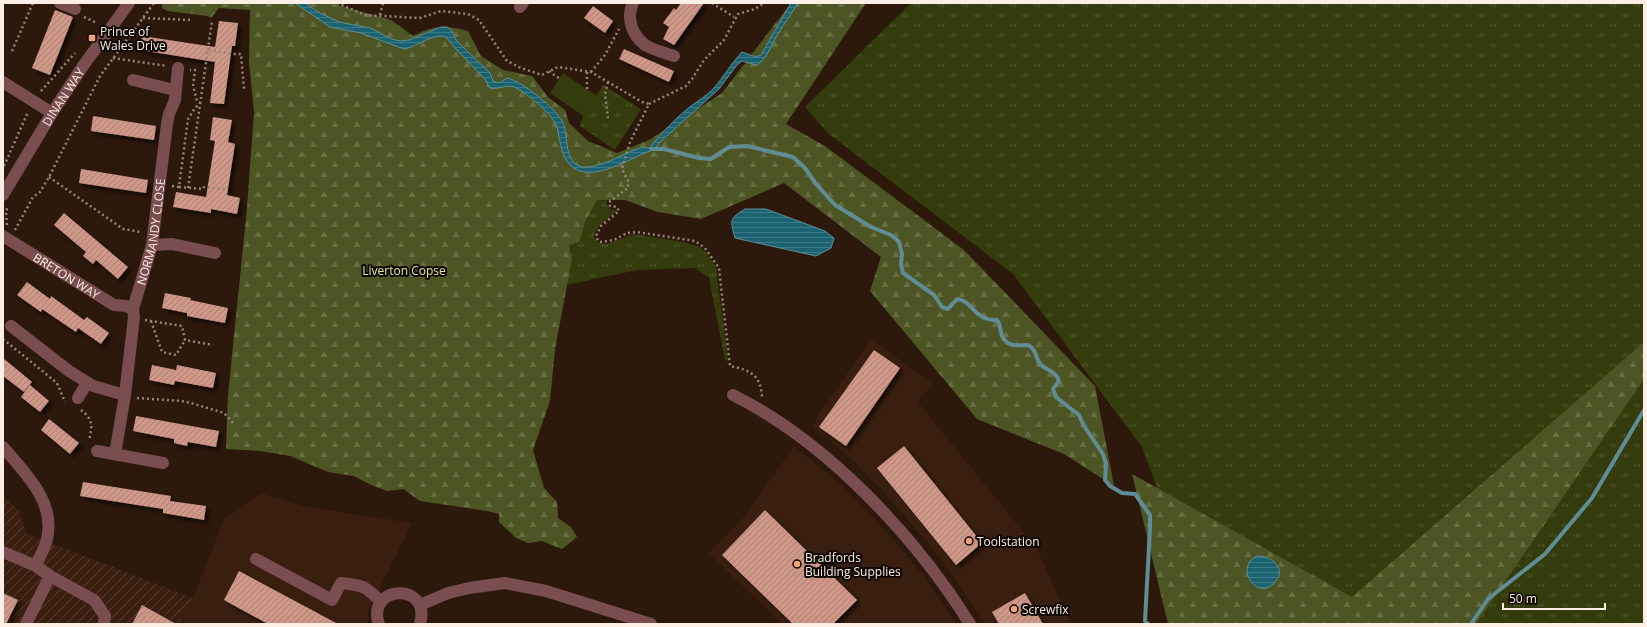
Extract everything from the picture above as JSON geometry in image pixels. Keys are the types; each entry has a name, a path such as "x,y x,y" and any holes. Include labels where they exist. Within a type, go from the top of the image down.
{"street":[{"path":"60,3 75,9"},
{"name":"DINAN WAY","path":"3,195 52,113 83,66 129,3"},
{"path":"633,3 630,8 630,22 634,32 646,45 674,56"},
{"name":"NORMANDY CLOSE","path":"115,454 134,313 153,239 161,184 167,124 169,114 175,100 178,68"},
{"path":"133,80 176,90"},
{"path":"3,82 52,113"},
{"name":"BRETON WAY","path":"7,238 114,305 134,313"},
{"path":"153,239 215,253"},
{"path":"11,326 93,386 124,396"},
{"path":"73,401 87,382"},
{"path":"733,395 756,406 781,422 866,493 923,558 951,593 970,624"},
{"path":"96,446 115,454 163,464"},
{"path":"3,447 34,483 45,503 48,524 47,536 36,566"},
{"path":"3,552 36,566 50,576 94,600 105,616 104,624"},
{"path":"256,559 332,600 341,583 360,585 381,602"},
{"path":"26,624 50,576"},
{"path":"420,605 448,593 468,588 505,583 546,591 651,624"},
{"path":"379,624 377,610 381,602 387,596 396,592 406,593 414,597 420,605 422,616 420,624"}],"path":[{"path":"12,51 33,3"},
{"path":"7,238 14,233 33,197 40,192 49,177 100,76 154,3"},
{"path":"337,3 365,15 420,18 441,11 468,14 479,20 508,61 521,68 542,75 558,67 589,72 642,102 649,104"},
{"path":"380,15 383,3"},
{"path":"712,3 734,17"},
{"path":"764,3 755,9 738,14 734,17 724,40 704,60 686,86 649,104 630,142 622,170 628,181 628,188 609,200 609,205 616,207 619,211 601,226 596,236 598,241 601,242 614,240 627,233 637,232 695,241 705,248 719,268 730,366 746,369 756,378 762,390 762,397 766,402"},
{"path":"93,30 101,18"},
{"path":"142,18 191,20"},
{"path":"188,188 212,21"},
{"path":"589,91 587,88 589,72 605,55 620,27"},
{"path":"3,169 28,110 40,93 80,47"},
{"path":"209,50 241,54 244,89"},
{"path":"549,71 560,79"},
{"path":"608,82 605,94 608,118"},
{"path":"49,177 123,229 153,239"},
{"path":"178,187 203,190 204,187 228,190"},
{"path":"134,313 151,321 182,326 185,340 176,355 162,352 151,321"},
{"path":"3,339 57,383 66,402"},
{"path":"185,340 213,345"},
{"path":"124,396 182,401 224,413 233,423"},
{"path":"66,402 73,401"},
{"path":"66,402 73,401"},
{"path":"73,401 88,415 92,430 89,442 96,446"}],"shaded area":[{"path":"871,339 932,384 918,402 1037,549 1071,624 984,624 934,550 888,497 852,459 813,427 818,416"},
{"path":"794,446 837,481 879,523 923,575 957,624 782,624 709,553 744,517"},
{"path":"261,493 302,506 412,523 369,609 367,624 178,624 193,598 224,519"},
{"path":"3,495 19,511 27,534 193,598 178,624 3,624"}],"green space":[{"name":"Liverton Copse","path":"162,3 331,3 391,20 413,36 420,32 440,27 468,31 481,56 503,70 532,76 548,97 565,110 569,123 588,141 617,153 649,140 722,93 791,3 866,3 786,124 825,146 964,250 1095,386 1114,486 1064,454 977,419 870,291 881,257 784,183 701,219 658,212 625,200 597,200 585,222 580,241 569,246 572,259 555,349 550,401 533,450 544,488 557,502 558,518 571,527 577,537 562,549 542,541 528,543 516,538 499,522 499,514 420,501 403,489 387,491 354,476 328,472 290,456 260,451 226,449 228,395 247,208 254,112 249,62 250,10 219,8 211,18 207,16 168,11 162,8"},
{"path":"911,3 1644,3 1644,624 1207,624 1142,447 1013,274 829,134 805,107"},
{"path":"563,73 597,96 583,116 550,93"},
{"path":"603,85 641,109 615,150 580,126 583,116"},
{"path":"597,199 607,200 607,205 610,209 617,210 601,224 596,231 594,236 596,241 599,243 606,244 634,234 683,242 700,247 706,252 716,267 728,361 725,360 709,278 695,268 637,270 566,285 572,259 569,246 580,241 585,222"},
{"path":"1644,342 1644,379 1476,624 1168,624 1132,474 1352,597"}],"water":[{"path":"295,3 305,3 320,13 339,22 370,28 392,39 400,41 409,40 441,27 447,27 452,31 456,40 490,73 493,81 499,83 507,78 513,80 530,90 547,103 563,123 569,155 572,161 577,165 588,167 605,163 637,149 650,148 675,120 713,89 742,52 756,57 761,55 791,3 798,3 776,37 766,56 757,65 742,61 737,65 719,89 659,143 655,149 610,168 595,172 586,172 579,171 569,164 563,152 556,125 538,103 525,93 511,86 490,88 485,79 446,37 435,37 404,49 361,33 330,27"},
{"path":"745,209 766,209 825,231 834,238 831,248 816,256 735,238 732,220 736,215"},
{"path":"1257,556 1262,556 1272,560 1276,563 1280,571 1276,581 1269,587 1262,588 1256,586 1248,575 1247,568 1250,561"}],"building":[{"path":"681,3 704,3 674,45 663,39 669,27 663,23 674,8 676,10"},
{"path":"593,6 613,21 605,33 584,18"},
{"path":"55,10 73,17 50,75 32,68"},
{"path":"219,21 238,23 235,46 232,46 224,104 210,103 215,62 140,50 142,36 215,47"},
{"path":"624,49 674,71 669,82 619,59"},
{"path":"93,116 156,126 154,140 91,131"},
{"path":"213,117 232,120 228,142 235,144 227,195 240,198 237,214 211,209 211,213 173,207 176,192 206,197 215,141 210,140"},
{"path":"81,169 148,180 146,193 79,183"},
{"path":"64,213 128,267 118,279 96,260 93,264 83,256 86,252 54,225"},
{"path":"27,282 50,299 51,296 84,320 87,317 109,333 101,344 78,328 76,332 42,309 41,312 17,295"},
{"path":"165,293 228,308 225,323 187,316 187,313 162,308"},
{"path":"874,350 900,368 846,446 819,427"},
{"path":"3,358 32,382 24,392 3,376"},
{"path":"152,365 176,370 177,365 216,373 213,388 175,381 174,385 149,380"},
{"path":"30,385 49,401 40,412 21,397"},
{"path":"136,416 219,431 216,447 188,442 187,446 174,443 174,439 133,431"},
{"path":"49,419 79,443 70,454 41,430"},
{"path":"904,446 982,543 956,565 877,468"},
{"path":"83,482 171,496 170,501 206,506 204,520 163,513 163,509 80,496"},
{"path":"765,510 857,600 833,624 793,624 722,555"},
{"path":"239,571 338,624 268,624 224,600"},
{"path":"3,593 18,600 6,624 3,624"},
{"path":"1025,593 1043,624 999,624 992,612"},
{"path":"142,605 176,624 132,624"}],"waterway":[{"path":"651,149 664,149 699,158 711,159 729,147 747,146 793,157 805,168 816,184 835,205 871,227 891,235 899,242 902,254 901,264 903,273 934,295 942,307 948,309 957,299 965,301 983,317 997,320 1004,340 1010,344 1028,345 1031,347 1040,364 1054,373 1058,378 1059,381 1053,389 1056,397 1079,415 1084,426 1103,454 1106,464 1105,480 1110,486 1122,493 1135,494 1150,515 1145,621 1148,624"},
{"path":"1471,624 1488,599 1545,554 1592,498 1644,410"}],"place":[{"name":"Prince of Wales Drive","path":"92,38"},
{"name":"Toolstation","path":"969,541"},
{"name":"Bradfords Building Supplies","path":"797,564"},
{"name":"Screwfix","path":"1014,609"}]}
